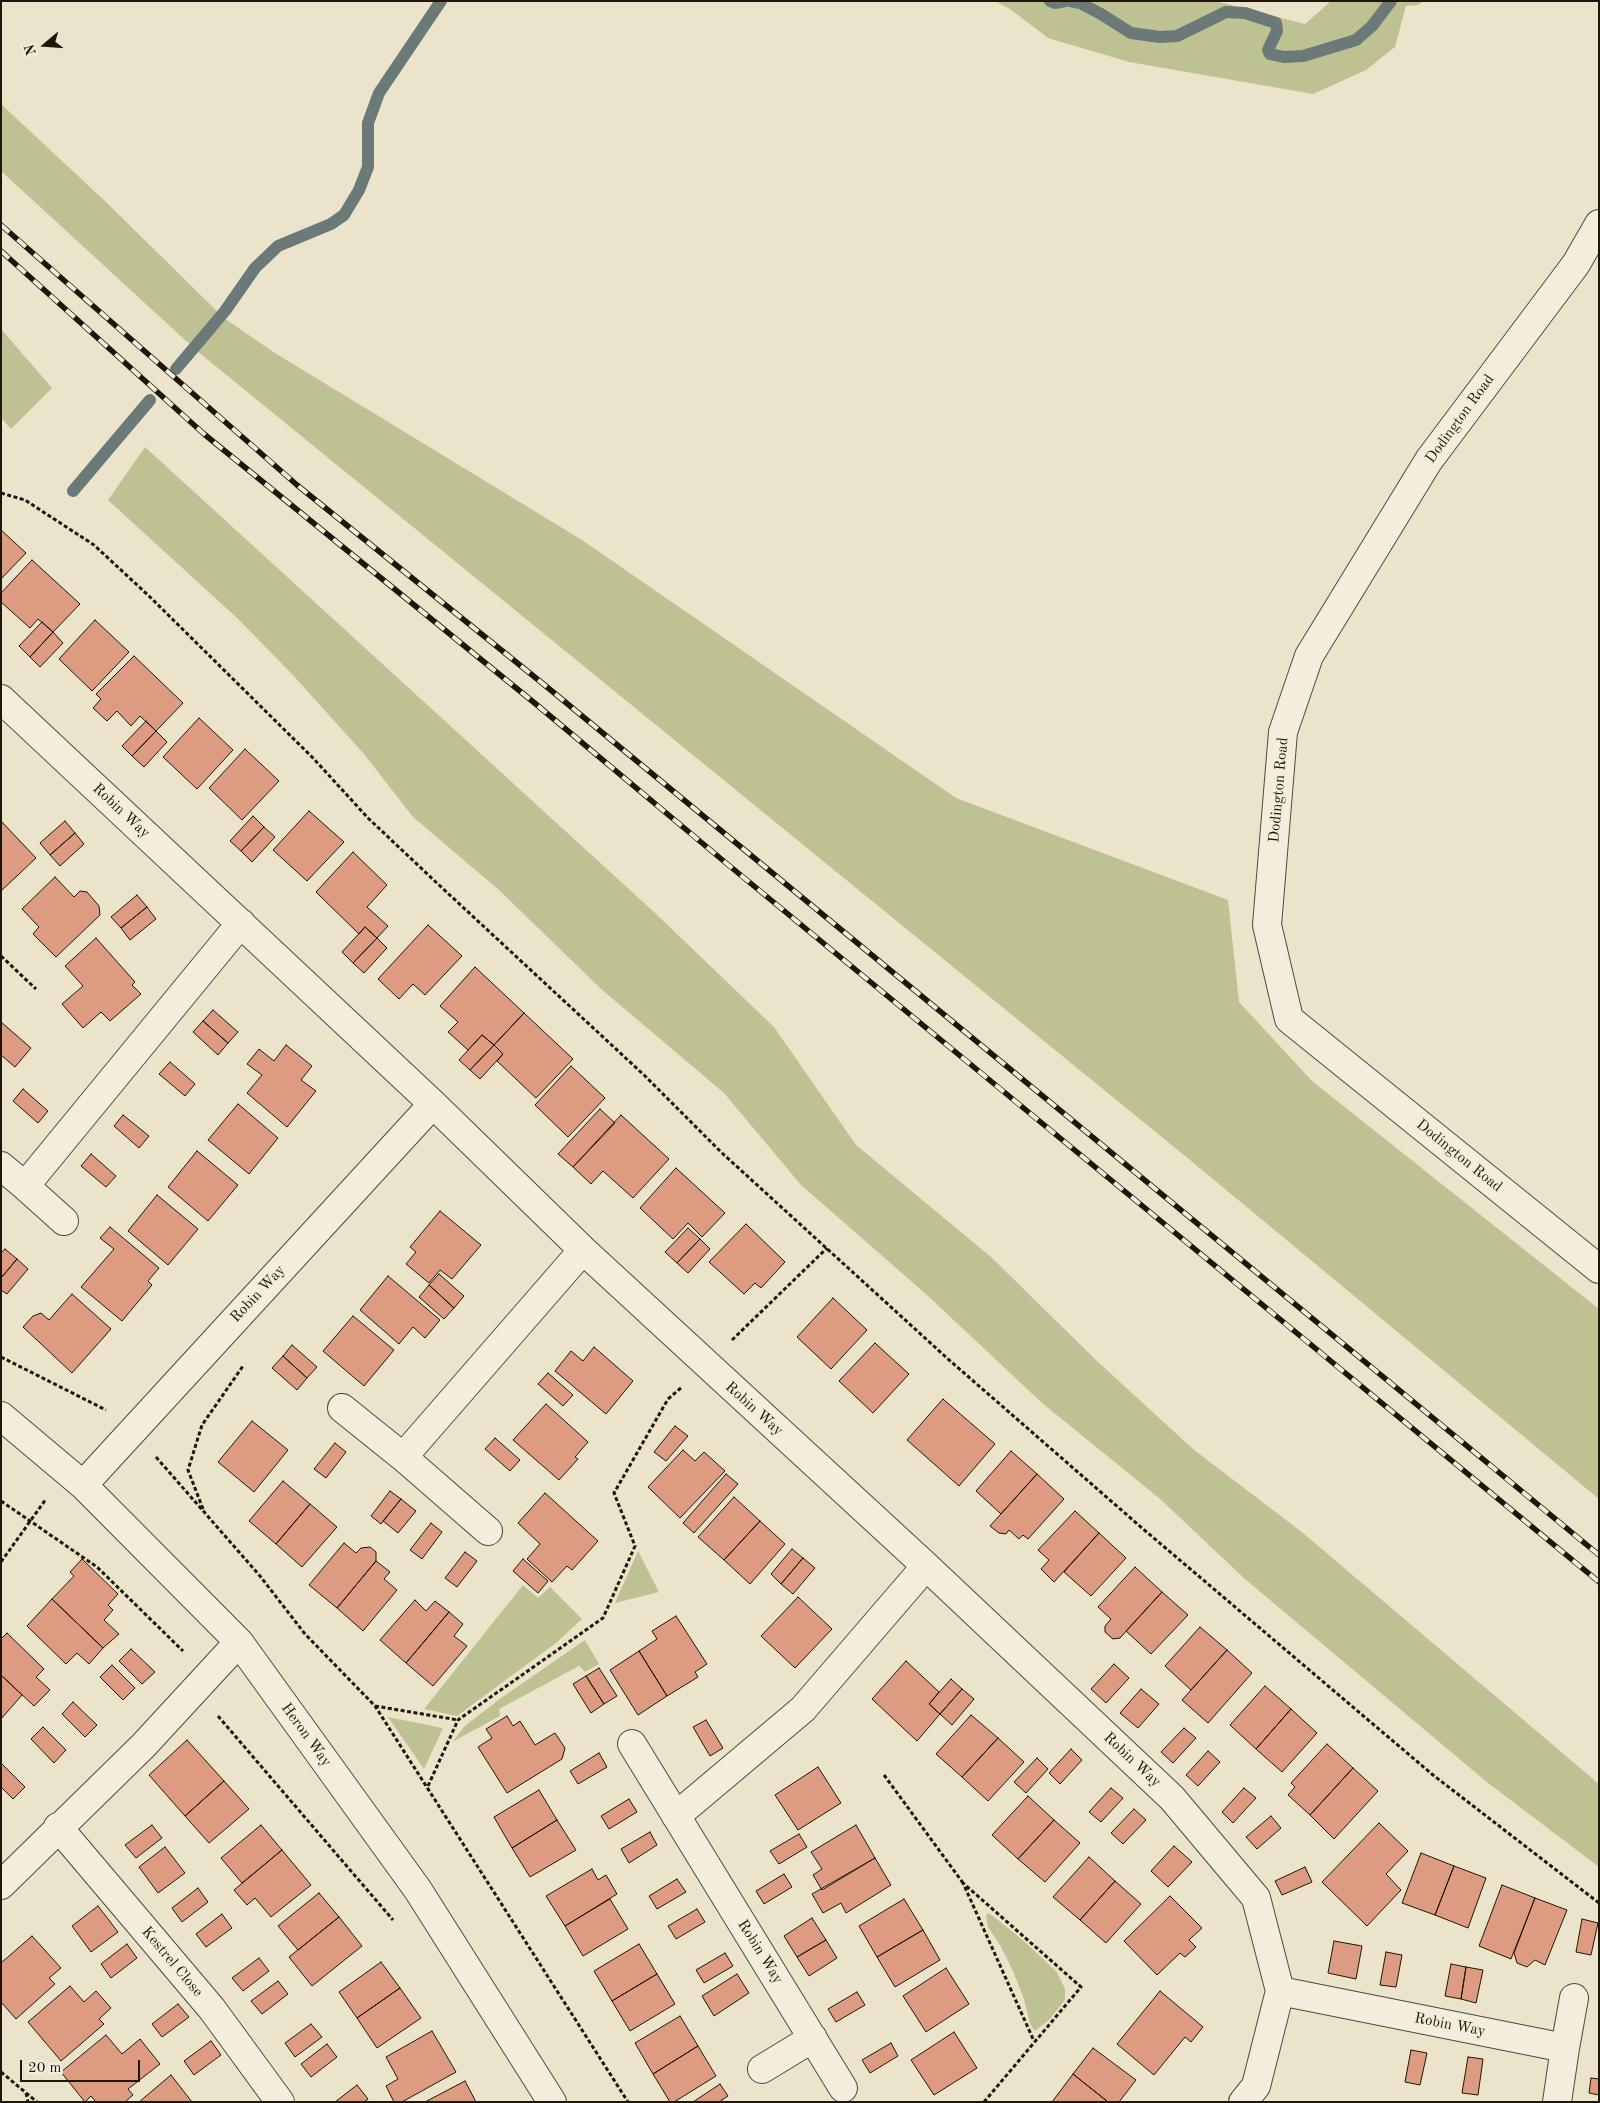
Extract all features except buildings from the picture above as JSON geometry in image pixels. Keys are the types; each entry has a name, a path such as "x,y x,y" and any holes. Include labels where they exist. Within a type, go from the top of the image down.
{"street":[{"name":"Dodington Road","path":"1599,224 1576,264 1429,460 1310,656 1284,732 1267,924 1289,1019 1599,1269"},
{"name":"Robin Way","path":"1,699 433,1104 583,1250 926,1566 1172,1798 1256,1898 1280,1991 1256,2086 1243,2102"},
{"path":"25,1186 241,923"},
{"name":"Robin Way","path":"75,1477 132,1430 433,1104"},
{"path":"1,1166 64,1221"},
{"path":"403,1457 583,1250"},
{"path":"342,1408 403,1457 488,1531"},
{"name":"Heron Way","path":"3,1421 75,1477 239,1642 418,1890 552,2102"},
{"path":"676,1816 803,1709 926,1566"},
{"path":"1,1885 58,1827 143,1746 239,1642"},
{"name":"Robin Way","path":"632,1744 843,2088"},
{"name":"Kestrel Close","path":"58,1827 212,2008 280,2102"},
{"name":"Robin Way","path":"1280,1991 1565,2048"},
{"path":"1557,2102 1574,1998"},
{"path":"762,2069 813,2038"}],"path":[{"path":"1,493 26,500 94,545 313,758 376,824 644,1076 722,1153 948,1359 1433,1776 1599,1902"},
{"path":"1,956 36,989"},
{"path":"706,1365 826,1248"},
{"path":"1,1357 100,1406 132,1430 260,1576 305,1634 375,1706 428,1786 628,2102"},
{"path":"204,1512 188,1470 202,1425 245,1363"},
{"path":"428,1786 458,1720 603,1618 635,1546 614,1492 668,1399"},
{"path":"1,1562 31,1521 75,1477"},
{"path":"1,1501 97,1567 180,1647 202,1681 216,1713 397,1925"},
{"path":"375,1706 458,1720"},
{"path":"884,1775 963,1883 1034,2041"},
{"path":"963,1883 1082,1987 1034,2041 984,2102"},
{"path":"1,2072 37,2102"},
{"path":"26,2092 28,2102"}],"green space":[{"path":"995,1 1215,1 1305,24 1331,1 1424,1 1418,5 1406,6 1395,47 1366,70 1313,94 1129,62 1048,38 1010,9"},
{"path":"1,104 107,203 224,318 275,353 582,540 956,798 1228,900 1239,1002 1312,1081 1599,1309 1599,1499 1190,1160 197,351 1,171"},
{"path":"1,329 52,388 11,429 1,418"},
{"path":"145,447 654,912 774,1027 856,1145 991,1257 1097,1361 1193,1449 1303,1533 1599,1784 1599,1867 1488,1783 1245,1579 1159,1498 1042,1403 927,1295 801,1185 724,1093 600,988 499,890 413,817 364,754 291,673 237,618 108,500"},
{"path":"638,1551 659,1592 615,1603"},
{"path":"523,1585 538,1598 550,1587 582,1619 556,1643 457,1716 424,1709"},
{"path":"585,1640 599,1664 585,1672 579,1666 499,1709 500,1716 452,1742 466,1725 501,1698"},
{"path":"388,1717 443,1728 424,1769"},
{"path":"987,1913 1024,1941 1057,1972 1065,1989 1065,2000 1049,2020 1035,2031 1030,2024 1024,1999 1012,1969 988,1927"}],"waterway":[{"path":"176,369 225,311 255,268 278,246 331,224 344,215 359,190 368,167 368,123 379,93 441,1"},
{"path":"1050,1 1055,3 1065,1"},
{"path":"1070,1 1080,3 1101,14 1131,33 1160,37 1177,36 1226,12 1245,13 1276,23 1277,31 1268,50 1270,54 1284,57 1303,56 1356,40 1372,26 1391,1"},
{"path":"73,491 150,400"}],"railway":[{"path":"1,225 297,485 547,687 1599,1555"},
{"path":"1,251 204,434 537,705 1599,1582"}]}
